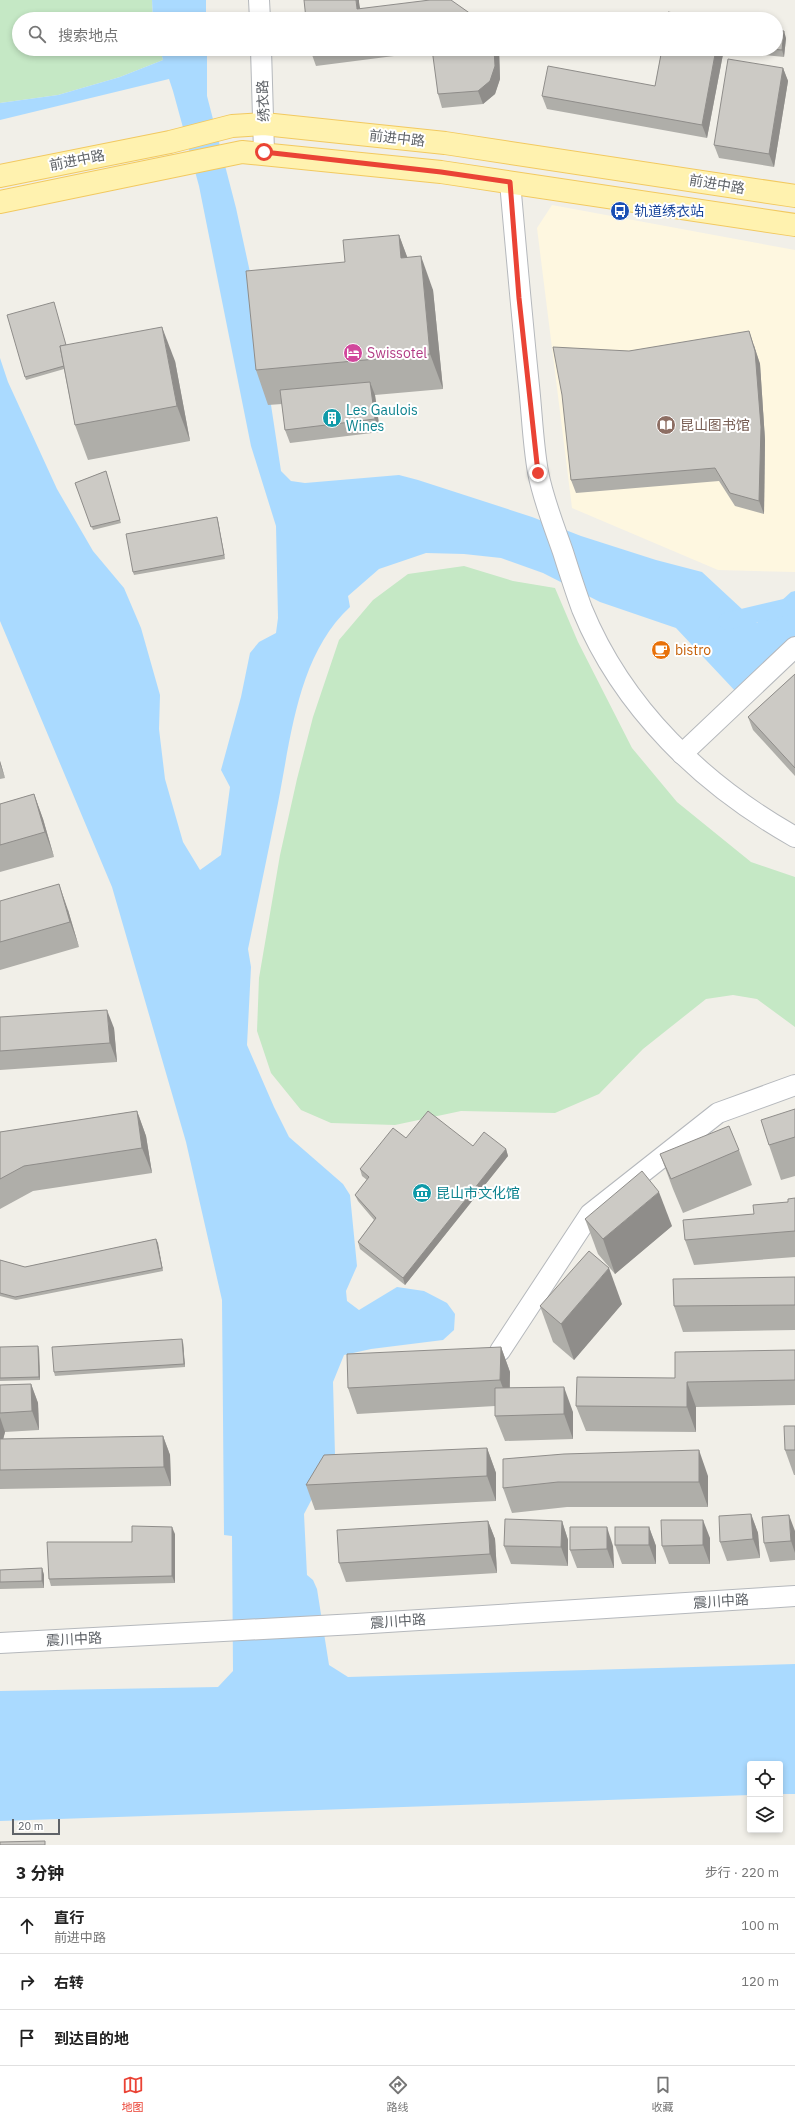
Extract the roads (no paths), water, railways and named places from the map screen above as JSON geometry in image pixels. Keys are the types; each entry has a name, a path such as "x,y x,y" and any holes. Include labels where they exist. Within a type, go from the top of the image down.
{"main road":[{"name":"前进中路","path":"0,176 170,142 232,126 264,124 445,144 795,196"},
{"name":"前进中路","path":"0,202 242,152 264,152 441,172 795,225"}],"street":[{"path":"259,0 260,12"},
{"name":"绣衣路","path":"261,56 264,152"},
{"path":"510,182 519,298 538,473 582,609 602,648 627,691 658,730 682,754 722,789 759,817 795,837"},
{"path":"682,754 795,647"},
{"path":"500,1351 590,1214 718,1113 795,1085"},
{"name":"震川中路","path":"0,1643 356,1624 795,1596"}],"water":[{"path":"152,0 206,0 206,12 153,12"},
{"path":"162,56 207,56 207,96 236,208 253,286 281,471 291,481 305,483 399,475 418,480 532,517 581,536 656,560 702,572 757,623 791,592 795,591 795,642 738,694 676,628 600,602 543,573 501,558 464,554 426,553 379,569 348,596 350,607 333,626 319,649 299,698 287,751 278,803 248,949 251,967 247,1045 289,1137 343,1184 350,1195 357,1266 346,1291 347,1301 359,1310 397,1287 424,1291 447,1303 455,1314 454,1330 443,1340 371,1349 344,1355 333,1382 335,1455 304,1514 307,1575 313,1580 317,1589 329,1665 348,1677 795,1664 795,1794 783,1794 783,1761 747,1761 747,1795 0,1821 0,1691 218,1687 233,1671 232,1536 224,1535 222,1300 186,1142 112,887 0,621 0,358 8,382 57,489 93,551 124,588 141,628 160,695 159,729 165,779 183,842 200,870 221,855 230,787 221,770 241,697 250,653 259,642 276,633 278,618 276,526 251,446 199,186 173,91 169,79 0,120 0,103 58,95 120,77 163,60"}],"waterway":[{"path":"727,621 795,605"}],"place":[{"name":"轨道绣衣站","path":"620,211"},
{"name":"Swissotel","path":"353,353"},
{"name":"Les Gaulois Wines","path":"332,418"},
{"name":"昆山图书馆","path":"666,425"},
{"name":"bistro","path":"661,650"},
{"name":"昆山市文化馆","path":"422,1193"}]}
